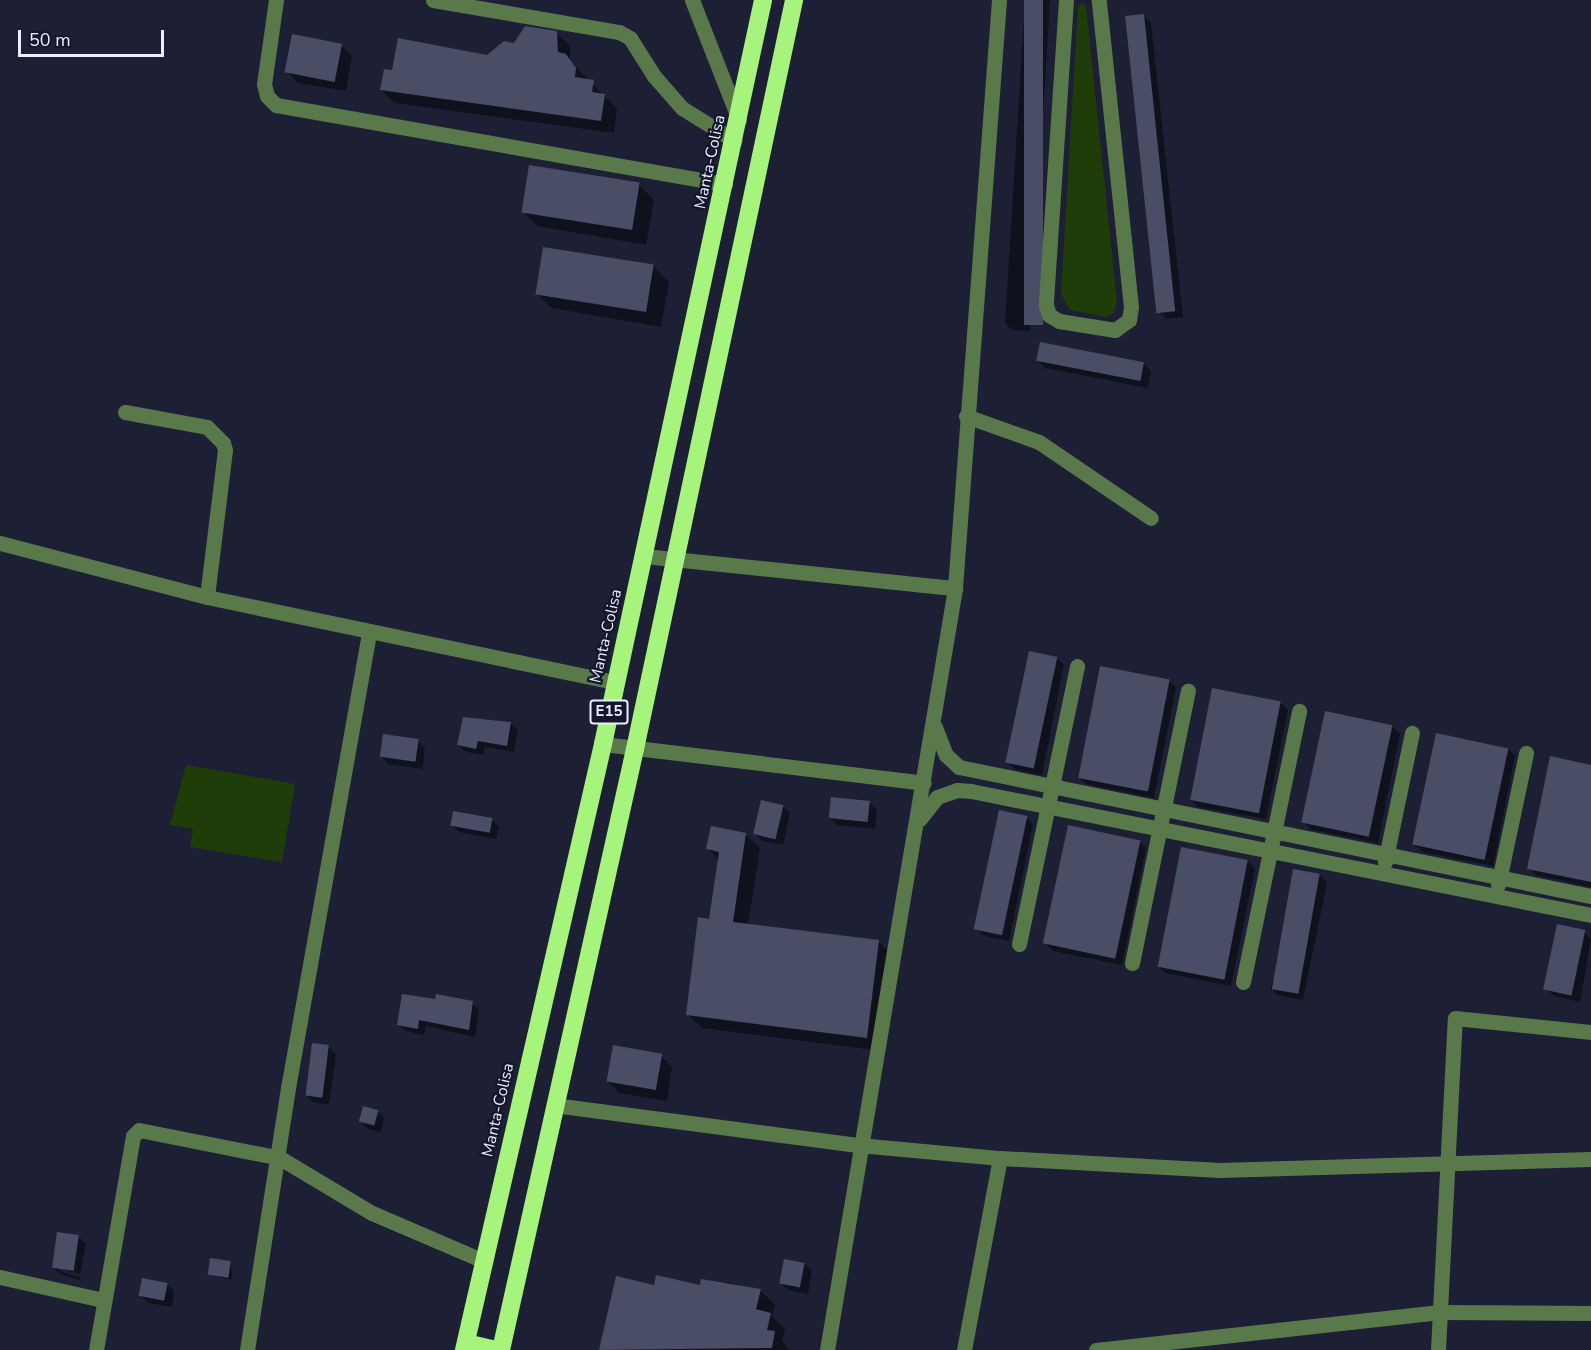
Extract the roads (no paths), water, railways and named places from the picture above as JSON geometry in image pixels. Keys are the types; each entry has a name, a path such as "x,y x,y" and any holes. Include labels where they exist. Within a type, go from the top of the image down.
{"highway":[{"name":"E15","path":"501,1350 635,749 794,0"},
{"name":"Manta-Colisa","path":"465,1347 603,744 735,141 760,5"},
{"path":"465,1347 496,1350"}],"street":[{"path":"276,0 264,84 267,96 276,105 725,184"},
{"path":"433,0 618,32 630,38 654,76 676,102 735,141"},
{"path":"692,0 739,121"},
{"path":"827,1350 859,1145 924,783 955,588 966,416 999,0"},
{"path":"1066,0 1046,305 1049,315 1059,321 1115,330 1129,320 1131,307 1099,0"},
{"path":"125,412 207,427 223,442 207,597"},
{"path":"966,416 1039,442 1151,518"},
{"path":"0,543 207,597 615,682"},
{"path":"644,556 955,588"},
{"path":"248,1350 280,1158 288,1088 369,632"},
{"path":"1018,944 1077,666"},
{"path":"1132,963 1188,691"},
{"path":"1243,982 1299,711"},
{"path":"934,721 943,750 952,763 980,771 1591,896"},
{"path":"1383,874 1412,733"},
{"path":"603,744 924,783"},
{"path":"1496,896 1526,753"},
{"path":"976,792 980,771"},
{"path":"917,823 937,797 957,790 976,792 1591,915"},
{"path":"1438,1350 1438,1312 1455,1018 1591,1032"},
{"path":"554,1105 859,1145 1000,1158 1220,1170 1591,1159"},
{"path":"96,1350 133,1136 139,1130 280,1158 372,1213 484,1261"},
{"path":"964,1350 1000,1158"},
{"path":"0,1277 103,1300"},
{"path":"1096,1350 1438,1312 1591,1313"}]}
